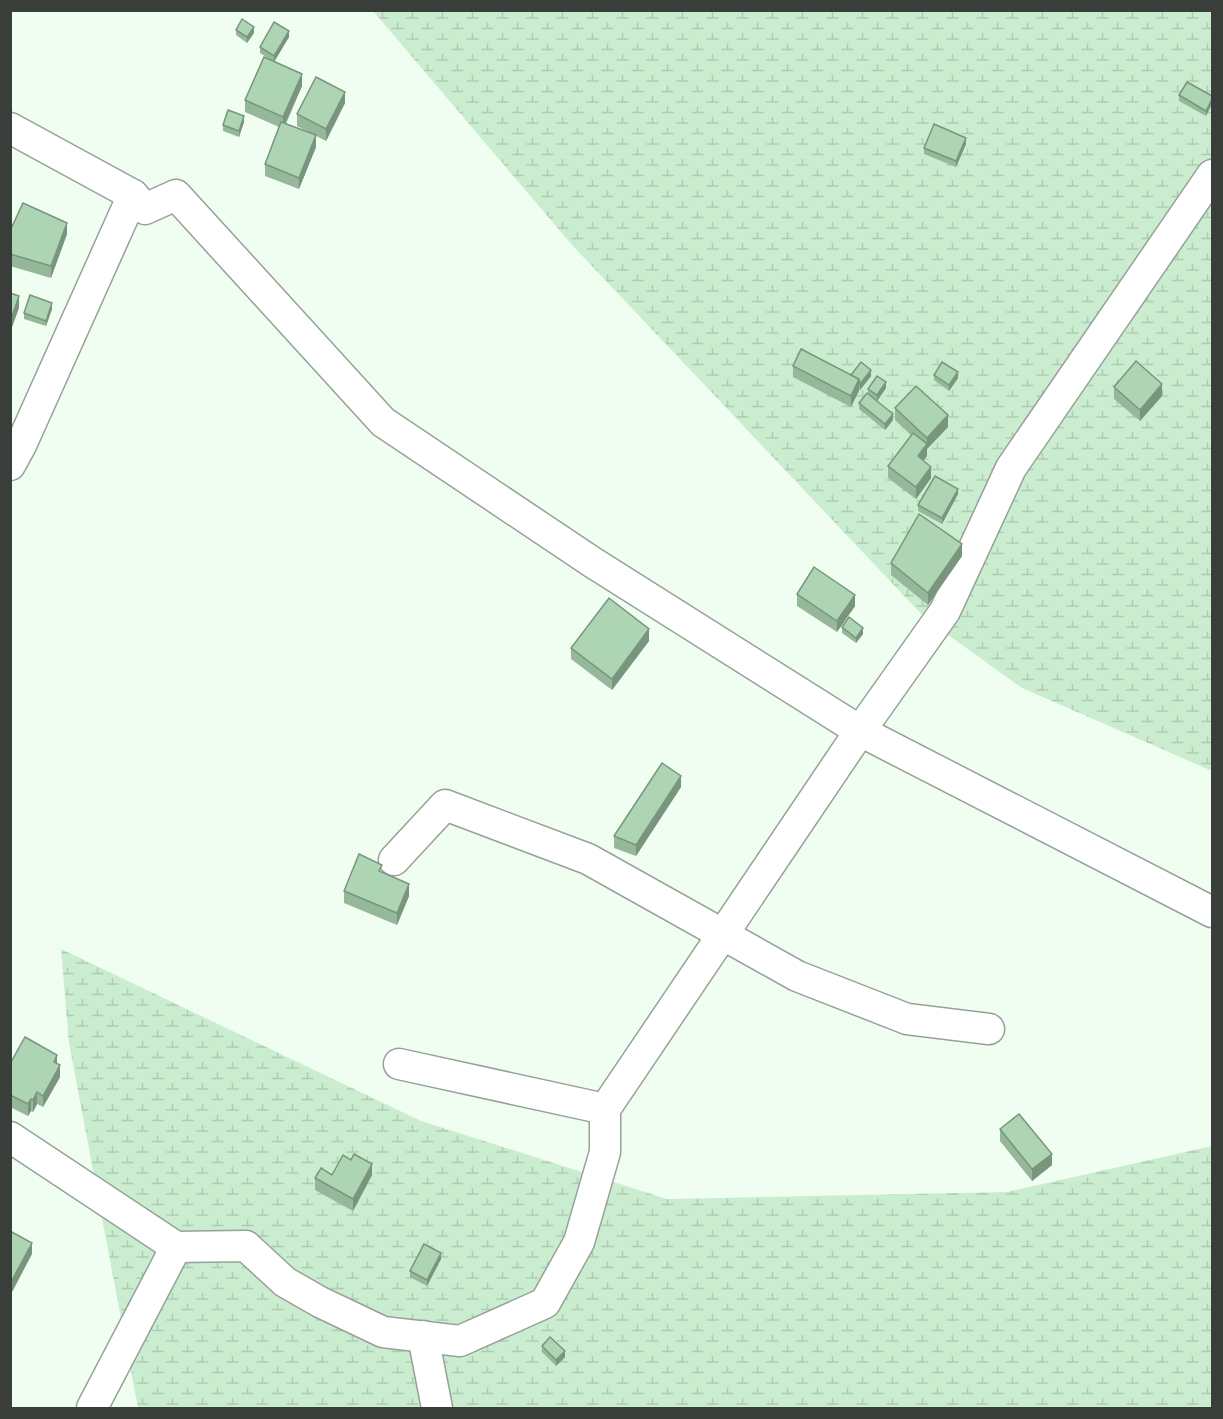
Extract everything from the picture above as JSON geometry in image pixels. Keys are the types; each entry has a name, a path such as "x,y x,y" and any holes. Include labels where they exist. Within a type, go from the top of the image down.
{"street":[{"path":"10,128 133,195 145,209 176,195 383,422 592,562 860,731 1212,912"},
{"path":"10,1137 176,1247 246,1246 285,1282 320,1302 383,1332 460,1341 544,1302 579,1242 605,1152 605,1109 860,731 945,611 1011,468 1212,175"},
{"path":"10,465 133,195"},
{"path":"394,860 445,805 588,859 797,976 907,1019 989,1029"},
{"path":"399,1064 605,1109"},
{"path":"92,1408 176,1247"},
{"path":"423,1336 437,1408"}],"green space":[{"path":"373,11 1212,11 1212,771 1022,688 926,619 572,245"},
{"path":"61,949 421,1121 667,1199 1007,1192 1212,1146 1212,1408 138,1408 69,1043"}],"building":[{"path":"242,19 254,27 247,37 236,30"},
{"path":"274,22 289,31 274,56 260,47"},
{"path":"264,57 302,74 283,117 245,100"},
{"path":"316,77 345,92 326,129 297,114"},
{"path":"1187,82 1212,96 1206,111 1179,95"},
{"path":"228,110 244,116 239,131 223,125"},
{"path":"281,122 316,135 299,178 265,164"},
{"path":"934,124 966,138 956,161 924,148"},
{"path":"23,203 67,223 51,266 10,254 10,231"},
{"path":"10,293 19,296 10,322"},
{"path":"30,295 52,303 46,321 24,313"},
{"path":"801,349 859,379 851,396 793,366"},
{"path":"1136,361 1162,384 1140,410 1114,387"},
{"path":"861,362 871,370 860,384 859,379 851,375"},
{"path":"942,362 958,372 949,385 934,375"},
{"path":"877,376 886,382 877,395 868,389"},
{"path":"916,386 948,415 927,438 895,408"},
{"path":"867,393 893,414 885,424 859,403"},
{"path":"913,433 927,444 918,456 931,467 916,487 888,466"},
{"path":"935,476 958,489 942,518 918,505"},
{"path":"919,514 962,544 928,593 891,563"},
{"path":"814,567 855,595 837,621 797,594"},
{"path":"609,598 649,629 612,679 571,648"},
{"path":"849,617 863,628 856,638 842,627"},
{"path":"662,763 681,776 636,845 614,836"},
{"path":"359,854 382,865 379,871 409,884 397,913 344,891"},
{"path":"25,1037 57,1055 54,1062 60,1065 43,1096 37,1092 28,1104 10,1095 10,1064"},
{"path":"1019,1114 1052,1154 1032,1169 1000,1129"},
{"path":"354,1154 372,1164 353,1199 315,1178 321,1168 332,1175 343,1155 351,1160"},
{"path":"10,1231 32,1243 10,1284"},
{"path":"424,1244 441,1253 427,1280 410,1271"},
{"path":"550,1337 565,1351 556,1360 542,1346"}]}
